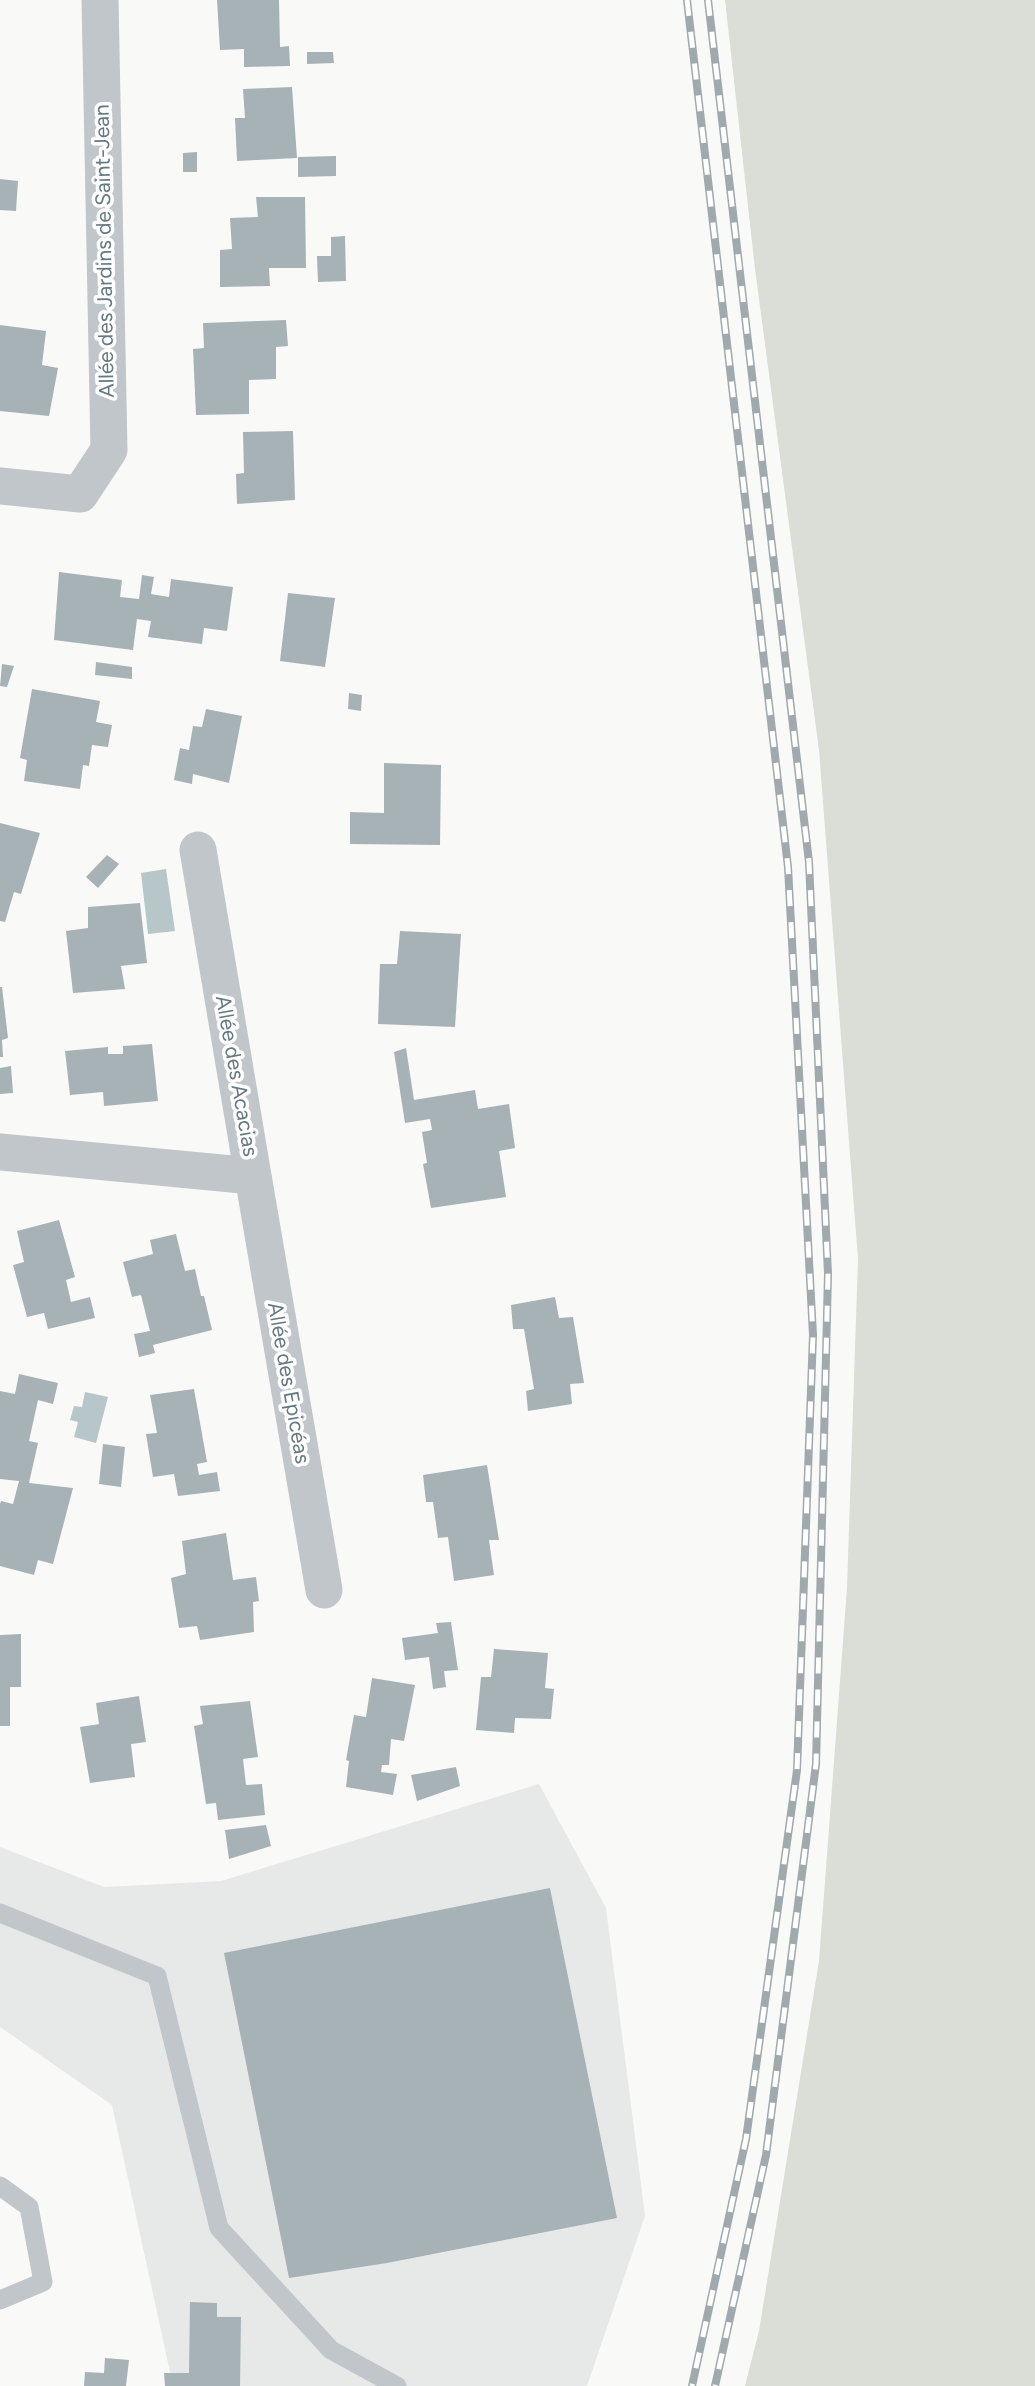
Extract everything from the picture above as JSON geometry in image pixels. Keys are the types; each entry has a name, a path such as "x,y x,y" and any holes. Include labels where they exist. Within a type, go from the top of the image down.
{"street":[{"name":"Allée des Jardins de Saint-Jean","path":"0,486 80,494 109,450 100,0"},
{"name":"Allée des Acacias","path":"0,1152 253,1176 198,850"},
{"name":"Allée des Epicéas","path":"253,1176 324,1590"}],"lane":[{"path":"0,1913 158,1976 219,2228 331,2350 397,2386"},
{"path":"0,2186 29,2207 43,2282 0,2300"}],"shaded area":[{"path":"725,0 1035,0 1035,2386 745,2386 759,2331 819,1961 847,1588 858,1259 819,750 755,269"},
{"path":"166,869 175,931 148,934 141,873"},
{"path":"85,1392 108,1397 96,1443 74,1437 78,1422 70,1420 74,1406 82,1407"},
{"path":"539,1784 606,1908 645,2216 587,2386 173,2386 112,2105 0,2027 0,1847 104,1887 221,1881"}],"building":[{"path":"217,0 279,0 280,47 289,46 290,66 244,67 244,49 220,50"},
{"path":"307,52 333,52 334,63 307,64"},
{"path":"292,87 297,158 237,161 235,118 245,118 243,89"},
{"path":"197,152 197,172 183,172 183,153"},
{"path":"336,156 336,176 298,177 298,157"},
{"path":"0,179 18,181 16,211 0,210"},
{"path":"256,197 305,197 306,268 269,268 270,286 220,287 220,250 232,249 230,218 258,217"},
{"path":"345,236 346,281 318,282 317,256 331,256 331,237"},
{"path":"286,320 288,346 276,347 276,379 249,380 249,414 196,415 193,349 204,348 203,323"},
{"path":"0,325 46,331 42,365 58,368 49,416 0,411"},
{"path":"293,431 295,500 237,504 236,474 244,473 243,432"},
{"path":"59,572 122,580 120,597 139,599 142,575 154,577 151,594 169,597 171,579 233,587 227,631 204,628 202,644 148,637 151,621 137,619 133,650 54,640"},
{"path":"288,593 335,598 325,667 280,661"},
{"path":"96,662 132,667 132,679 95,675"},
{"path":"2,664 14,666 7,687 0,686"},
{"path":"32,689 100,701 96,722 112,725 108,747 92,745 89,766 83,765 80,789 24,781 27,760 20,758"},
{"path":"349,693 362,695 361,711 348,709"},
{"path":"206,709 242,716 229,783 193,774 192,784 174,780 180,748 189,750 193,726 202,727"},
{"path":"384,763 441,765 440,845 350,844 350,812 384,813"},
{"path":"0,823 40,833 21,894 14,892 5,922 0,921"},
{"path":"107,855 119,864 98,888 86,877"},
{"path":"140,903 147,963 121,966 125,989 73,993 66,931 88,928 88,907"},
{"path":"400,931 461,934 455,1027 378,1024 380,964 397,964"},
{"path":"0,987 8,1038 2,1040 3,1057 0,1057"},
{"path":"152,1044 158,1101 104,1106 103,1092 70,1095 65,1051 108,1047 108,1054 123,1054 123,1046"},
{"path":"406,1048 414,1100 475,1090 478,1109 509,1104 515,1148 499,1151 506,1197 431,1208 423,1164 427,1163 422,1132 432,1130 430,1119 405,1123 394,1052"},
{"path":"11,1066 13,1093 0,1094 0,1068"},
{"path":"59,1220 75,1277 66,1280 71,1302 90,1297 95,1318 48,1329 44,1313 27,1317 13,1265 24,1262 17,1231"},
{"path":"176,1234 185,1271 195,1269 212,1330 153,1345 155,1353 139,1357 134,1334 150,1331 141,1295 132,1297 123,1262 153,1254 150,1240"},
{"path":"555,1297 559,1318 573,1317 584,1383 570,1384 572,1404 528,1411 526,1391 534,1389 524,1329 513,1329 511,1305"},
{"path":"19,1374 58,1383 53,1404 38,1400 29,1441 38,1443 29,1483 73,1488 53,1564 38,1560 34,1575 0,1566 0,1504 1,1501 13,1504 19,1481 0,1479 0,1391 15,1394"},
{"path":"194,1389 207,1462 197,1464 199,1475 217,1472 220,1491 178,1496 174,1474 153,1477 146,1434 157,1433 150,1395"},
{"path":"103,1444 125,1447 121,1487 99,1484"},
{"path":"487,1465 499,1540 489,1540 494,1575 454,1581 448,1537 438,1538 433,1502 426,1502 423,1475"},
{"path":"226,1533 233,1580 256,1577 259,1601 253,1602 254,1632 200,1640 197,1626 179,1628 171,1578 186,1574 182,1541"},
{"path":"451,1622 458,1670 444,1671 446,1687 433,1689 429,1657 405,1660 402,1638 438,1633 436,1623"},
{"path":"21,1634 21,1687 10,1687 10,1726 0,1726 0,1635"},
{"path":"494,1649 548,1653 545,1688 554,1689 551,1719 515,1718 514,1733 476,1730 481,1677 491,1677"},
{"path":"372,1678 415,1685 404,1741 391,1739 389,1765 382,1765 381,1772 397,1774 393,1795 346,1787 349,1761 346,1760 354,1715 366,1717"},
{"path":"139,1696 146,1742 131,1744 135,1777 90,1783 80,1727 99,1724 96,1703"},
{"path":"250,1701 258,1757 243,1759 246,1785 262,1784 265,1815 218,1820 216,1803 206,1804 194,1726 203,1724 200,1706"},
{"path":"456,1767 460,1786 417,1801 411,1775"},
{"path":"266,1825 271,1846 229,1859 225,1830"},
{"path":"550,1888 617,2218 387,2263 289,2278 224,1953"},
{"path":"190,2302 217,2303 217,2317 241,2317 240,2386 165,2386 164,2373 189,2373"},
{"path":"105,2358 129,2360 126,2386 84,2386 85,2372 104,2373"}],"railway":[{"path":"687,0 788,867 813,1335 797,1770 746,2139 692,2386"},
{"path":"708,0 809,862 828,1274 816,1764 766,2155 715,2386"}]}
